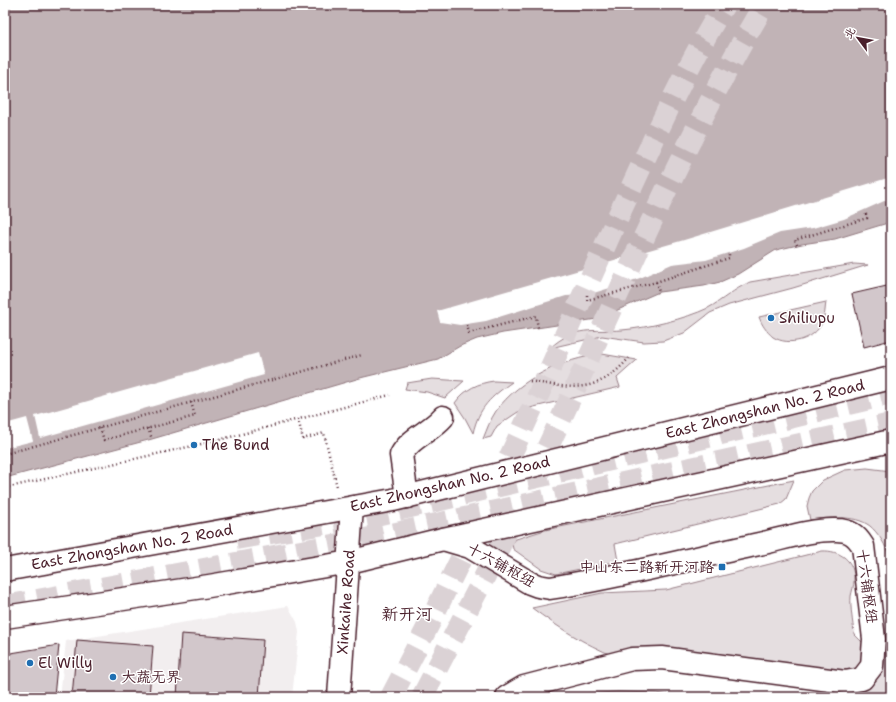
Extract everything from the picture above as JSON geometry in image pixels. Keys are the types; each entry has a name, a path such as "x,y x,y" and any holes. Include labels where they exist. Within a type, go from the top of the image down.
{"main road":[{"name":"East Zhongshan No. 2 Road","path":"5,570 407,497 891,378"},
{"path":"407,497 400,462 401,455 413,440 430,429 443,417"},
{"path":"5,617 210,586 349,562 443,539 891,441"},
{"name":"Xinkaihe Road","path":"340,687 352,507"},
{"name":"十六铺枢纽","path":"443,539 470,547 530,583 550,588 677,564 720,552 824,531 850,532 858,538 863,546 874,638 872,666 862,679 845,682 662,658 632,659 524,687 507,697"},
{"path":"340,687 356,697"}],"path":[{"path":"797,245 794,240 867,218 865,210"},
{"path":"586,295 587,300 656,282 729,258 729,253"},
{"path":"656,282 659,292"},
{"path":"467,324 469,333 536,316 538,328"},
{"path":"5,454 362,355"},
{"path":"530,381 567,387 596,384 618,370 629,358"},
{"path":"5,488 219,440 390,395"},
{"path":"100,428 104,440 195,416 191,402"},
{"path":"298,419 303,439 324,433 337,487"},
{"path":"148,428 152,439"}],"shaded area":[{"path":"5,5 891,5 891,222 835,239 776,250 738,274 720,282 704,286 659,292 597,319 503,333 477,339 460,346 438,359 360,378 152,439 5,478"},
{"path":"854,264 868,265 793,288 729,305 710,313 684,333 663,341 644,342 602,336 550,348 568,336 584,331 632,329 688,316 719,302 750,282"},
{"path":"826,302 824,318 818,329 807,338 800,340 786,341 773,337 764,328 759,317"},
{"path":"602,354 637,360 617,378 620,387 521,410 497,426 491,437 483,439 490,421 496,411 517,389 543,372 572,360"},
{"path":"432,379 464,381 445,398 427,392 405,389 407,383"},
{"path":"494,381 512,382 492,398 482,409 473,433 455,403 468,390 483,383"},
{"path":"867,468 891,471 891,697 851,697 872,685 879,676 884,664 887,642 889,589 886,548 875,531 864,522 849,518 825,518 810,520 807,506 812,491 823,480 845,470"},
{"path":"794,480 786,499 780,504 615,544 618,561 556,574 541,569 513,549 512,544 516,539 545,530"},
{"path":"822,551 835,552 845,558 852,567 854,573 851,610 854,634 863,643 861,664 854,673 614,656 572,635 532,608 602,593 666,590"},
{"path":"288,606 297,622 299,632 292,697 60,697 66,641"},
{"path":"618,692 656,693 688,697 551,697 553,695"}],"pier":[{"path":"891,177 891,198 844,219 813,228 780,233 744,248 706,260 672,264 640,278 610,288 587,295 566,296 486,321 460,325 440,322 437,311 684,240"},
{"path":"258,353 264,375 40,438 35,416"},
{"path":"27,418 33,441 5,448 5,424"}],"building":[{"path":"891,285 891,340 864,347 852,294"},
{"path":"181,634 263,640 259,697 177,697"},
{"path":"77,640 153,646 149,697 72,697"},
{"path":"59,645 54,697 5,697 5,654"}],"tunnel":[{"path":"495,488 657,132 682,80 724,5"},
{"path":"533,478 671,179 731,62 764,5"},
{"path":"236,539 376,515 891,394"},
{"path":"5,606 387,535 891,424"},
{"path":"422,697 517,511"},
{"path":"391,697 475,530"}],"place":[{"name":"Shiliupu","path":"771,318"},
{"name":"The Bund","path":"194,445"},
{"name":"中山东二路新开河路","path":"722,567"},
{"name":"El Willy","path":"30,663"},
{"name":"大蔬无界","path":"113,677"}],"district":[{"name":"新开河","path":"407,614"}]}
